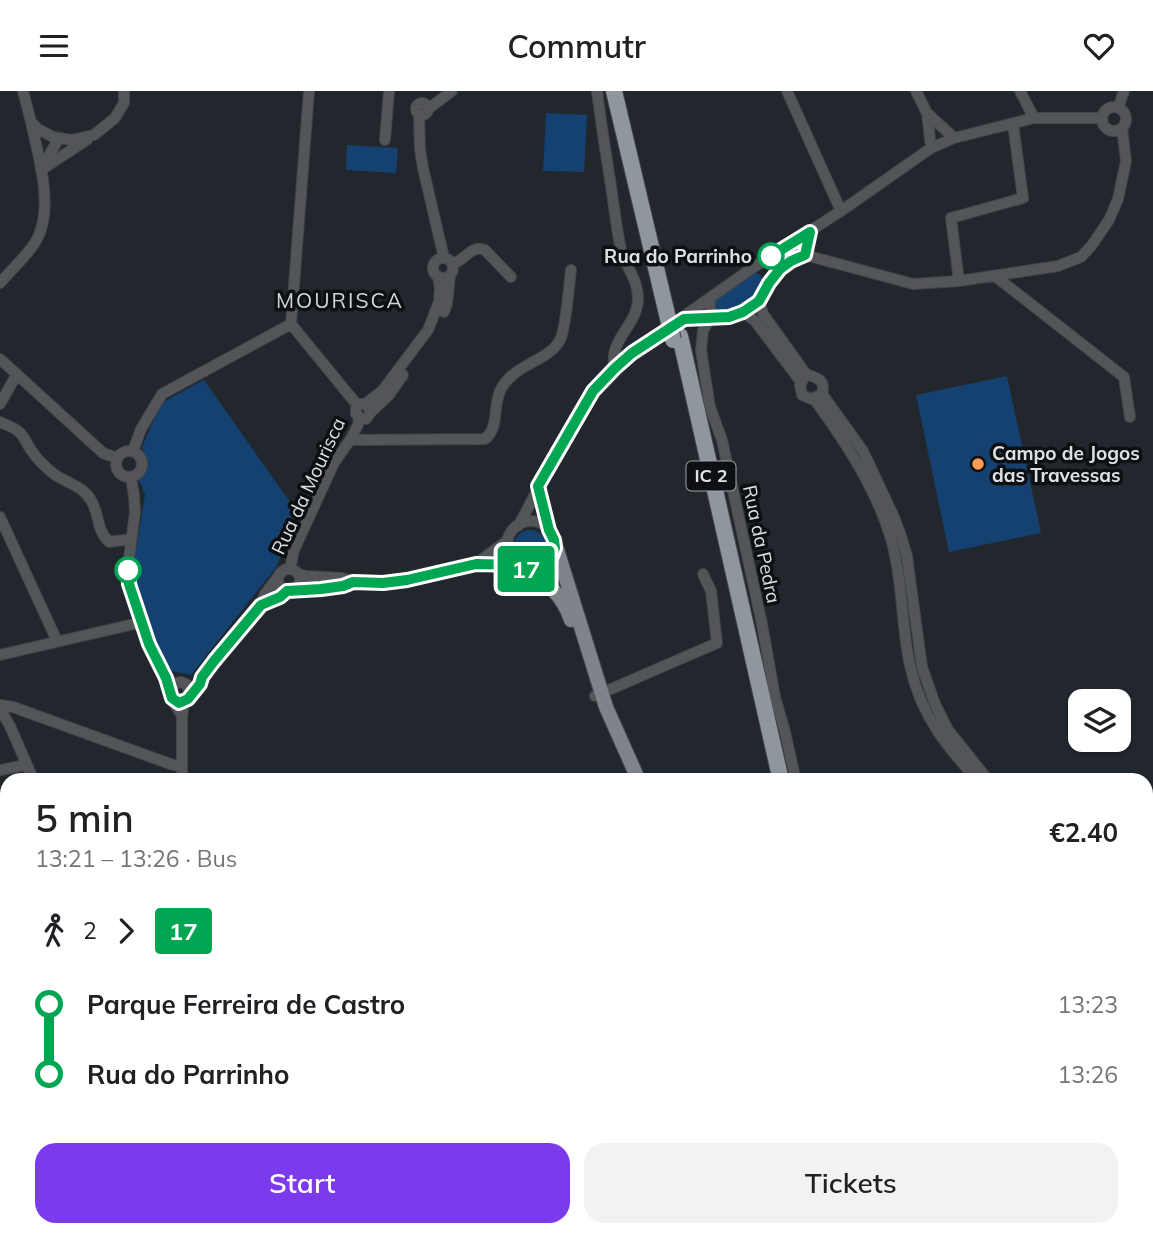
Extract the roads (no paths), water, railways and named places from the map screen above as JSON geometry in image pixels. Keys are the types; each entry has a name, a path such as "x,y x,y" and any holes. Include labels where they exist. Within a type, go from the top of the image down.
{"highway":[{"name":"IC 2","path":"614,91 674,313"},
{"name":"IC 2","path":"621,91 674,313 676,338 772,773"},
{"name":"IC 2","path":"676,338 779,773"}],"main road":[{"path":"552,535 605,724 628,773"},
{"path":"521,567 545,582 566,608 599,695 635,773"}],"street":[{"path":"0,283 31,249 38,237 45,213 41,170 23,91"},
{"path":"41,170 115,118 124,103 124,91"},
{"path":"309,91 290,324 365,408"},
{"path":"385,140 389,91"},
{"path":"422,104 452,91"},
{"path":"597,91 620,248 638,294 634,317 617,343 612,359 615,368"},
{"path":"787,91 841,211"},
{"path":"916,91 926,113 931,148"},
{"path":"1020,91 1034,118"},
{"path":"1118,108 1124,91"},
{"name":"Rua da Mourisca","path":"294,571 294,550 334,463 350,440 358,422 355,412 365,408 382,391 428,330 439,302 446,268 420,149 422,104"},
{"path":"674,313 729,317 743,312 759,301 769,283 786,264 805,255 913,284 959,281 1058,266 1081,257 1109,220 1118,199 1126,162 1122,128 1126,117 1118,108 1104,111 1101,118 1103,126 1110,131 1122,128"},
{"path":"926,113 954,138"},
{"path":"521,567 509,554 508,540 593,391 674,313 687,314 931,148 954,138 1034,118 1101,118"},
{"path":"31,122 38,129 60,138 71,140 94,135"},
{"path":"959,281 951,218 1023,198 1013,124"},
{"path":"41,170 60,138"},
{"path":"805,255 810,232"},
{"path":"446,268 458,263 475,248 480,248 511,277"},
{"path":"751,269 759,269 769,283"},
{"path":"350,440 479,440 491,435 494,430 496,400 505,383 512,374 552,349 559,341 563,330 570,270"},
{"path":"995,276 1124,377 1130,417"},
{"path":"710,297 710,309 714,317"},
{"path":"759,301 763,314 805,379"},
{"path":"743,312 755,321 805,379"},
{"name":"Rua da Pedra","path":"714,317 703,331 701,350 710,407 722,440 775,697 794,773"},
{"path":"133,451 141,429 162,394 290,324"},
{"path":"2,366 17,374 103,453 117,458"},
{"path":"0,404 17,374"},
{"path":"817,377 821,381 823,387 818,396 807,399 802,395 799,388 805,379 817,377"},
{"path":"818,396 852,452 890,537 896,558 911,669 923,705 937,731 971,773"},
{"path":"818,396 863,451 894,517 907,556 922,667 948,730 983,773"},
{"path":"0,422 21,433 42,464 55,475 82,489 93,504 102,535 109,542 131,539"},
{"path":"358,422 370,439"},
{"path":"133,451 140,456 142,465 139,473 131,477 118,470 116,462 122,452 133,451"},
{"path":"131,477 135,512 128,566 129,584 149,644 166,678 181,693 182,773"},
{"path":"181,693 200,684 202,677 261,605 265,594 283,570 306,576 383,583 476,564 532,569 541,567 547,563 555,548 538,486"},
{"path":"0,517 57,641"},
{"path":"517,526 538,523 552,535"},
{"path":"476,564 508,540"},
{"path":"261,605 291,591 301,581 294,571"},
{"path":"599,695 717,643 710,591 703,574"},
{"path":"278,577 283,590 291,591 332,588 353,582"},
{"path":"0,655 143,622"},
{"path":"31,773 0,707 13,707 182,767"},
{"path":"0,715 24,773"},
{"path":"0,770 21,766"}],"place":[{"name":"Rua do Parrinho","path":"771,256"},
{"name":"Campo de Jogos das Travessas","path":"978,464"}],"district":[{"name":"MOURISCA","path":"340,301"}]}
